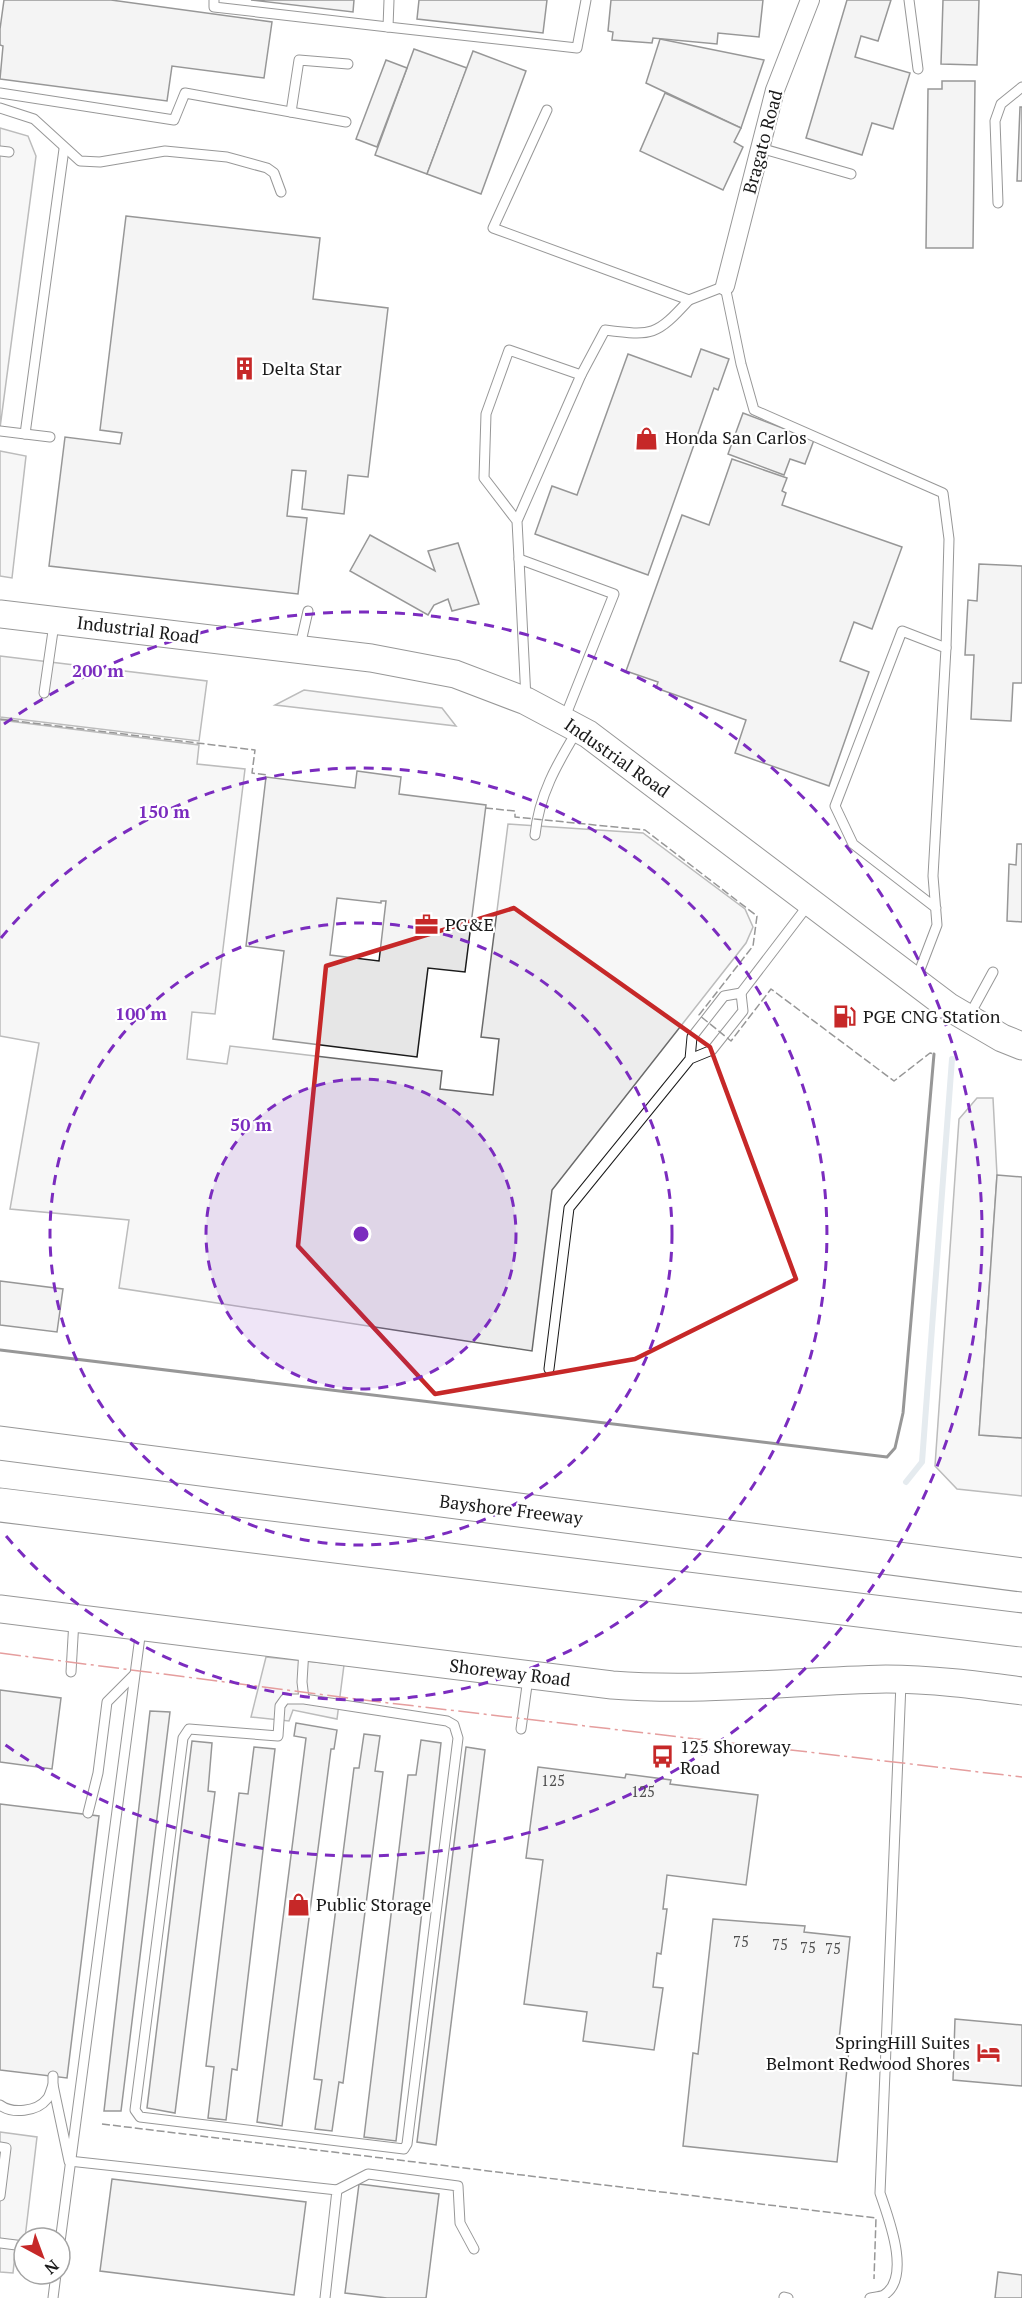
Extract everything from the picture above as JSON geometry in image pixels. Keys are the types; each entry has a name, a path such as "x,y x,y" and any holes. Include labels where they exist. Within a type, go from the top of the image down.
{"highway":[{"name":"Bayshore Freeway","path":"0,1443 1015,1573"},
{"path":"0,1505 1022,1630"},
{"path":"0,1527 287,1540"}],"main road":[{"name":"Industrial Road","path":"0,614 371,658 454,674 526,702 571,724 915,982 968,1018 1022,1046"},
{"name":"Shoreway Road","path":"0,1609 655,1689 901,1680 956,1682 1022,1691"}],"street":[{"name":"Bragato Road","path":"725,286 775,90 810,0"}],"lane":[{"path":"214,0 214,7 577,48 586,0"},
{"path":"388,27 389,0"},
{"path":"909,0 918,69"},
{"path":"291,111 300,60 348,64"},
{"path":"998,203 995,121 1001,104 1022,87"},
{"path":"0,93 174,120 185,93 346,122"},
{"path":"0,108 34,119 47,128 64,149 80,161 100,162 165,151 227,157 267,168 274,174 281,192"},
{"path":"547,110 493,228 689,300"},
{"path":"760,148 851,174"},
{"path":"25,434 64,149"},
{"path":"526,702 517,521 581,375 605,330 644,335 664,327 689,300 725,286 741,364 754,410 943,493 949,539 946,648 933,876 938,925 915,982"},
{"path":"517,521 484,478 486,414 509,350 581,375"},
{"path":"0,432 50,437"},
{"path":"519,559 614,594 571,724 549,779 536,820 535,835"},
{"path":"299,649 308,611"},
{"path":"45,693 54,621"},
{"path":"936,908 853,844 835,806 903,631 946,648"},
{"path":"690,1059 692,1037 724,996 741,993 811,902"},
{"path":"968,1018 993,972"},
{"path":"549,1369 569,1208 690,1059 712,1050 743,1011 741,993"},
{"path":"71,1672 74,1618"},
{"path":"62,2226 141,1626"},
{"path":"304,1647 302,1682 304,1699"},
{"path":"88,1813 98,1773 107,1702 135,1675"},
{"path":"521,1729 528,1675"},
{"path":"870,2298 884,2295 896,2279 896,2241 880,2193 901,1680"},
{"path":"285,1699 304,1699 447,1721 454,1725 458,1738 407,2144 404,2149 140,2116 135,2110 183,1738 189,1729 278,1736 280,1706 285,1699"},
{"path":"0,2105 6,2110 22,2111 37,2106 47,2100 53,2081 69,2161"},
{"path":"0,2147 6,2148 0,2196"},
{"path":"69,2161 337,2190 368,2174 458,2186 460,2223 474,2249"},
{"path":"325,2298 337,2190"}],"highlighted area":[{"path":"514,908 710,1047 796,1279 635,1359 435,1394 298,1246 326,966"}],"shaded area":[{"path":"0,128 28,136 36,156 0,428"},
{"path":"0,451 26,456 12,578 0,576"},
{"path":"0,656 207,681 199,741 0,717"},
{"path":"304,690 442,708 456,726 275,705"},
{"path":"0,720 199,745 197,764 245,769 215,1014 192,1012 187,1059 227,1064 230,1046 442,1071 440,1089 493,1095 499,1039 481,1037 508,824 643,833 745,909 753,927 746,943 552,1190 532,1351 119,1288 129,1220 10,1209 39,1043 0,1036"},
{"path":"977,1098 993,1098 997,1175 979,1435 1022,1438 1022,1496 957,1489 935,1466 959,1119"},
{"path":"266,1657 344,1665 337,1719 293,1710 289,1721 251,1717"},
{"path":"0,2132 37,2137 26,2226 12,2226 12,2273 0,2272"}],"building":[{"path":"4,0 111,0 272,22 264,78 172,66 167,101 0,79 3,46 0,45 0,29"},
{"path":"251,0 354,0 353,12"},
{"path":"419,0 547,0 543,33 417,19"},
{"path":"611,0 763,0 759,37 718,33 717,44 653,38 652,43 612,40 613,32 608,31"},
{"path":"847,0 891,0 878,41 861,36 855,57 910,73 893,129 872,123 862,155 806,138"},
{"path":"943,0 979,0 977,65 941,64"},
{"path":"660,39 764,60 741,128 646,83"},
{"path":"414,49 467,68 427,174 375,155"},
{"path":"473,51 526,71 481,194 427,174"},
{"path":"386,60 407,68 377,147 356,139"},
{"path":"942,81 975,81 973,248 926,248 928,89 942,89"},
{"path":"665,93 741,128 734,142 743,147 723,190 640,151"},
{"path":"1020,107 1022,107 1022,181 1017,181"},
{"name":"Delta Star","path":"126,216 320,238 313,299 388,308 368,477 348,475 344,514 302,509 306,471 292,470 287,516 307,518 298,594 49,566 65,437 120,444 122,433 100,430"},
{"name":"Honda San Carlos","path":"701,349 729,359 718,390 714,388 648,575 535,534 552,486 577,495 628,354 691,377"},
{"path":"743,413 814,440 805,464 790,459 784,475 728,454"},
{"path":"732,459 787,478 782,491 786,493 782,505 902,547 872,629 854,622 840,661 869,672 829,786 735,753 746,720 656,688 658,682 626,671 682,515 709,525"},
{"path":"370,535 435,571 428,551 458,543 479,604 452,611 448,599 434,605 428,615 350,571"},
{"path":"979,564 1022,566 1022,683 1013,683 1011,721 971,719 974,655 965,655 968,600 977,601"},
{"name":"PG&E","path":"357,771 401,777 399,794 486,805 465,972 428,968 417,1057 273,1039 284,951 246,946 266,777 355,788","holes":["337,898 381,903 381,901 386,901 379,961 330,955"]},
{"path":"1017,844 1022,844 1022,922 1007,921 1009,864 1016,865"},
{"path":"997,1175 1022,1177 1022,1438 979,1435"},
{"path":"0,1281 63,1289 57,1332 0,1325"},
{"path":"0,1690 61,1698 52,1769 0,1762"},
{"path":"150,1711 170,1712 121,2111 104,2111"},
{"path":"296,1723 337,1730 334,1749 331,1749 282,2126 257,2122 306,1738 294,1736"},
{"path":"364,1734 380,1736 375,1771 383,1772 343,2083 339,2082 332,2131 315,2129 322,2080 314,2079 354,1768 359,1768"},
{"path":"421,1740 441,1743 396,2141 364,2137 408,1775 416,1775"},
{"path":"192,1741 212,1743 208,1791 215,1792 175,2113 147,2108"},
{"path":"254,1747 275,1749 237,2070 232,2069 226,2120 208,2118 214,2067 206,2066 239,1793 248,1794"},
{"path":"466,1747 485,1750 436,2145 417,2142"},
{"path":"538,1767 625,1778 626,1774 671,1780 670,1784 758,1795 746,1885 667,1875 663,1909 667,1909 661,1954 657,1953 653,1987 663,1988 654,2050 583,2041 587,2012 524,2004 543,1860 526,1858"},
{"path":"0,1804 99,1816 67,2078 0,2070"},
{"path":"713,1919 805,1926 804,1932 850,1937 838,2049 849,2050 837,2162 683,2146 693,2053 698,2054"},
{"name":"SpringHill Suites Belmont Redwood Shores","path":"955,2019 1022,2025 1022,2086 953,2080"},
{"path":"112,2179 306,2202 294,2295 100,2271"},
{"path":"359,2184 439,2194 426,2298 387,2298 345,2293"},
{"path":"998,2272 1022,2275 1022,2298 995,2298"}],"waterway":[{"path":"906,1482 922,1462 952,1059"}],"fence":[{"path":"0,719 255,750 252,773 267,775 266,777"},
{"path":"485,808 515,811 515,817 645,830 757,916 753,946 699,1015 731,1041 771,989 894,1081 930,1053 934,1054"},
{"path":"102,2124 876,2218 874,2279"}],"wall":[{"path":"0,1350 887,1457 895,1448 903,1413 934,1054"}],"power":[{"path":"0,1653 372,1701 1022,1777"}],"place":[{"name":"Delta Star","path":"244,369"},
{"name":"Honda San Carlos","path":"647,438"},
{"name":"PG&E","path":"427,925"},
{"name":"PGE CNG Station","path":"845,1017"},
{"name":"125 Shoreway Road","path":"662,1757"},
{"name":"Public Storage","path":"298,1905"},
{"name":"SpringHill Suites Belmont Redwood Shores","path":"988,2053"}]}
